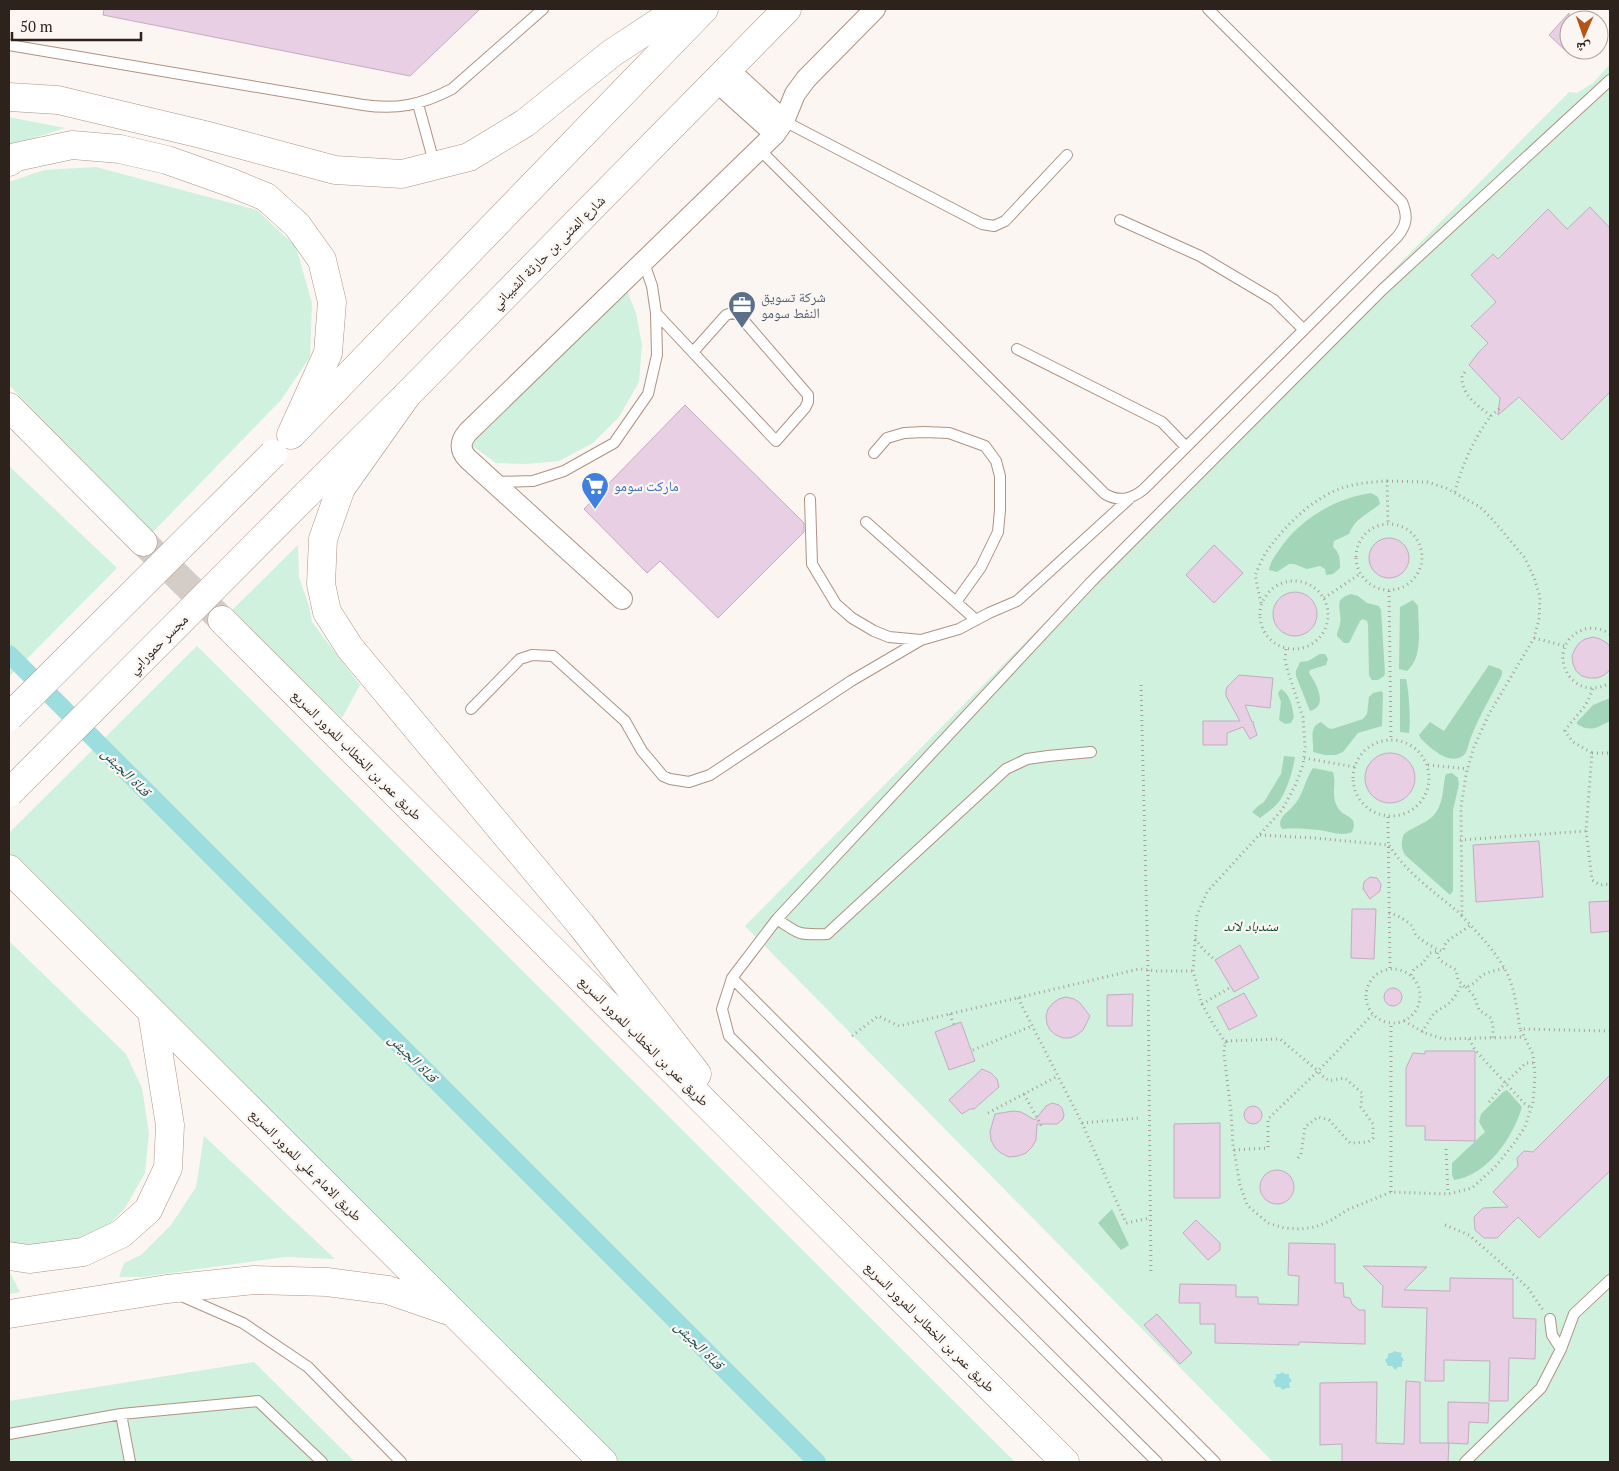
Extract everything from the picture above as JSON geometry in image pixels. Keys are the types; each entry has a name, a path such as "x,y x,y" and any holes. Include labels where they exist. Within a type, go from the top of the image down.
{"main road":[{"path":"9,97 58,100 205,135 335,170 402,174 469,157 525,123 612,53 679,9"},
{"path":"9,717 282,445 704,9"},
{"name":"شارع المثنى بن حارثة الشيباني","path":"307,494 787,9"},
{"path":"9,162 16,157 72,145 120,149 167,160 266,197 297,225 322,260 332,302 328,353 282,445"},
{"path":"407,395 341,488 323,539 321,584 327,612 350,648 581,925 768,1166"},
{"path":"9,407 143,542"},
{"name":"مجسر حمورابي","path":"9,793 307,494"},
{"name":"طريق عمر بن الخطاب للمرور السريع","path":"222,620 1065,1462"},
{"name":"طريق الامام علي للمرور السريع","path":"9,869 603,1462"},
{"path":"12,1257 29,1259 83,1252 121,1234 148,1210 168,1168 170,1125 152,1012"},
{"path":"9,1314 167,1289 254,1280 327,1282 388,1290 454,1313"}],"street":[{"path":"622,599 464,455 461,446 464,437 760,150 780,128 795,94 806,79 875,9"},
{"path":"722,75 780,128"}],"lane":[{"path":"9,45 381,108 400,107 436,98 452,89 543,9"},
{"path":"472,709 520,659 532,655 552,656 625,721 642,751 663,776 670,780 689,782 710,775 851,681 921,640 959,629 1017,601 1129,499 1144,490 1403,229 1406,220 1406,211 1402,202 1208,9"},
{"path":"1157,1462 728,1036 722,1009 732,978 777,920 1105,568 1382,290 1610,80"},
{"path":"418,104 435,166"},
{"path":"780,128 982,224 994,226 1006,221 1067,155"},
{"path":"760,150 1098,488 1112,498 1129,499"},
{"path":"1120,220 1200,256 1274,300 1304,330"},
{"path":"494,482 533,481 564,471 614,443 648,394 657,355 656,313 652,286 644,263"},
{"path":"656,313 776,441 808,402 808,395 739,315 732,313 726,316 693,352"},
{"path":"1017,349 1162,422 1186,447"},
{"path":"874,453 887,438 904,433 949,433 985,446 996,461 1000,476 998,532 981,567 956,602"},
{"path":"810,500 812,564 836,604 852,618 874,631 890,637 921,640"},
{"path":"866,522 976,620"},
{"path":"777,920 796,933 804,935 827,934 1006,769 1027,759 1091,752"},
{"path":"732,978 1215,1462"},
{"path":"1465,1462 1541,1388 1561,1349 1574,1314 1610,1280"},
{"path":"167,1289 243,1324 308,1367 401,1462"},
{"path":"1550,1319 1552,1335 1561,1349"},
{"path":"9,1434 121,1414 258,1401 322,1462"},
{"path":"121,1414 130,1462"}],"path":[{"path":"1466,372 1462,376 1462,382 1468,397 1492,416"},
{"path":"1455,492 1475,440 1500,408"},
{"path":"1387,481 1388,523"},
{"path":"1261,603 1269,590 1281,582 1296,580 1310,583 1321,592 1328,605 1329,620 1324,633 1314,644 1300,649 1286,648 1273,642 1263,631 1259,617 1261,603 1255,576 1268,549 1306,509 1326,495 1343,487 1365,483 1387,481 1427,482 1455,492 1480,507 1524,557 1534,577 1540,597 1539,620 1534,638 1489,714 1474,747 1468,769 1461,808 1462,916"},
{"path":"1388,523 1399,525 1408,530 1418,542 1422,557 1421,567 1409,584 1399,589 1378,589 1369,584 1360,574 1355,557 1356,547 1361,537 1373,527 1388,523"},
{"path":"1324,598 1360,574"},
{"path":"1389,590 1391,740"},
{"path":"1610,634 1597,628 1587,628 1578,632 1570,638 1562,656 1563,666 1568,675 1579,684 1593,688 1603,687 1610,682"},
{"path":"1534,638 1565,646"},
{"path":"1226,1044 1202,1004 1193,971 1197,915 1208,892 1282,810 1296,786 1303,765 1303,717 1288,672 1286,648"},
{"path":"1140,685 1148,970 1151,1274"},
{"path":"1593,688 1588,701 1570,721 1565,731 1573,742 1592,753 1610,753"},
{"path":"1391,740 1400,740 1412,746 1421,754 1428,765 1430,778 1428,790 1422,802 1413,810 1401,816 1388,817 1376,814 1365,807 1357,797 1353,785 1353,772 1357,760 1364,750 1375,743 1391,740"},
{"path":"1592,753 1586,831 1592,880 1600,885 1610,884"},
{"path":"1304,758 1354,767"},
{"path":"1428,765 1468,769"},
{"path":"1388,817 1390,969"},
{"path":"1460,840 1586,831"},
{"path":"1260,835 1389,845"},
{"path":"1298,1158 1305,1127 1318,1118 1330,1120 1350,1143 1368,1142 1373,1138 1373,1124 1361,1107 1362,1093 1345,1078 1333,1082 1328,1081 1280,1039 1227,1041 1224,1055 1234,1150 1240,1185 1247,1205 1268,1223 1284,1228 1300,1230 1316,1228 1347,1210 1391,1192 1448,1194 1472,1188 1495,1167 1524,1127 1533,1103 1535,1075 1533,1054 1520,1029 1515,1000 1507,973 1497,956 1462,916 1406,867 1396,857 1389,845"},
{"path":"1389,913 1399,916 1410,924 1416,935 1438,951"},
{"path":"1411,975 1414,969 1422,964 1430,953 1443,951 1446,942 1470,925"},
{"path":"1195,939 1215,960"},
{"path":"1438,951 1437,955 1441,961 1456,970 1458,980 1474,996 1479,1010 1490,1018 1493,1026 1493,1038"},
{"path":"1464,985 1469,987 1487,973 1504,968"},
{"path":"852,1036 878,1016 899,1026 1139,969 1193,971"},
{"path":"1390,969 1401,970 1411,975 1418,984 1420,994 1419,1005 1413,1015 1404,1021 1391,1024 1381,1021 1372,1015 1367,1006 1365,996 1367,986 1372,977 1380,971 1390,969"},
{"path":"1422,1032 1434,1013 1447,1005 1464,985"},
{"path":"1202,1004 1232,987"},
{"path":"1018,998 1082,1123 1126,1223 1150,1218"},
{"path":"950,1014 954,1025"},
{"path":"1234,1150 1268,1148 1268,1119 1372,1015"},
{"path":"1404,1021 1422,1032 1443,1039 1525,1037"},
{"path":"1391,1024 1391,1192"},
{"path":"973,1050 1032,1026"},
{"path":"1520,1029 1610,1031"},
{"path":"1468,1039 1475,1050 1524,1103 1531,1108"},
{"path":"1488,1102 1526,1063 1534,1062"},
{"path":"988,1113 1058,1076"},
{"path":"1024,1094 1042,1128"},
{"path":"1082,1123 1140,1118"},
{"path":"1446,1149 1448,1194"},
{"path":"1445,1225 1469,1235 1500,1262 1528,1288 1550,1319"}],"green space":[{"name":"سندباد لاند","path":"1610,64 1610,1462 1273,1462 745,926 1569,92 1577,93 1593,83"},
{"path":"9,117 65,128 9,146"},
{"path":"96,167 257,210 296,247 312,303 310,357 281,400 151,534 9,385 9,182 44,170"},
{"path":"626,288 636,313 642,345 639,382 619,417 593,443 559,461 527,464 496,463 471,445"},
{"path":"9,466 117,568 9,677"},
{"path":"1371,493 1378,497 1380,504 1358,520 1349,534 1334,541 1333,547 1339,556 1340,568 1333,574 1326,575 1325,569 1320,566 1307,569 1294,564 1289,564 1277,572 1269,570 1273,559 1286,541 1306,521 1343,500"},
{"path":"298,545 299,577 309,606 312,622 360,685 342,718 227,615"},
{"path":"1351,594 1358,596 1367,603 1379,606 1381,610 1385,673 1378,680 1372,680 1369,676 1367,621 1363,619 1360,621 1349,643 1344,643 1337,636 1341,619 1339,606 1341,599"},
{"path":"1413,600 1418,606 1419,640 1416,658 1407,671 1399,669 1400,607"},
{"path":"197,646 1015,1462 619,1462 9,853 9,833"},
{"path":"1320,654 1325,654 1328,659 1326,665 1310,670 1309,673 1315,682 1320,699 1316,708 1310,711 1296,676 1296,671 1300,662 1308,661"},
{"path":"1489,665 1500,669 1502,675 1478,721 1466,751 1463,756 1455,759 1439,754 1421,739 1419,735 1430,722 1444,731"},
{"path":"1400,679 1406,679 1407,684 1410,714 1409,733 1400,732"},
{"path":"1281,689 1287,694 1292,705 1294,717 1291,723 1285,724 1279,720 1281,702 1278,693"},
{"path":"1381,691 1383,693 1382,726 1358,733 1343,752 1336,755 1313,752 1312,735 1317,724 1321,722 1332,729 1363,719 1367,714 1369,697 1373,693"},
{"path":"1610,698 1610,721 1590,729 1577,724 1593,705"},
{"path":"1284,756 1295,757 1286,789 1280,801 1260,818 1252,812 1264,802 1281,774"},
{"path":"1313,768 1333,772 1336,803 1338,808 1354,823 1352,832 1340,834 1305,829 1282,829 1280,825 1281,818 1298,800"},
{"path":"1452,773 1458,778 1459,784 1453,810 1453,891 1450,895 1405,855 1402,839 1404,834 1431,818 1435,813 1441,802 1446,774"},
{"path":"9,941 126,1054 142,1088 149,1133 145,1173 125,1208 97,1237 58,1247 9,1243"},
{"path":"1507,1090 1522,1107 1518,1119 1505,1142 1488,1163 1478,1171 1454,1180 1452,1163 1485,1132 1479,1122 1481,1114"},
{"path":"204,1136 335,1259 285,1257 142,1277 119,1277 124,1263 141,1255 171,1225 196,1187"},
{"path":"1112,1209 1129,1245 1121,1250 1098,1223"},
{"path":"9,1271 20,1292 9,1294"},
{"path":"254,1362 355,1462 9,1462 9,1401"}],"water":[{"path":"1394,1351 1402,1353 1401,1356 1404,1360 1402,1367 1398,1367 1395,1370 1392,1366 1388,1366 1385,1360 1388,1357 1388,1353"},
{"path":"1282,1372 1289,1374 1292,1381 1289,1383 1290,1388 1283,1390 1280,1387 1276,1387 1273,1381 1276,1378 1276,1374"}],"building":[{"path":"104,9 480,9 410,76 103,15"},
{"path":"1559,24 1559,44 1549,35"},
{"path":"1590,207 1610,228 1610,392 1562,440 1519,397 1498,415 1500,398 1469,365 1488,343 1471,326 1496,302 1471,275 1493,254 1498,259 1548,209 1567,229"},
{"path":"685,405 804,523 804,532 718,618 660,561 647,573 584,509"},
{"path":"1393,538 1400,541 1406,547 1409,558 1408,566 1400,575 1393,578 1385,578 1378,575 1370,566 1369,554 1372,547 1381,539"},
{"path":"1214,545 1243,573 1214,603 1186,575"},
{"path":"1291,592 1299,592 1311,598 1317,614 1311,630 1299,636 1291,636 1279,630 1273,618 1273,610 1279,598"},
{"path":"1593,637 1607,643 1610,647 1610,670 1597,678 1589,678 1582,676 1576,671 1572,656 1579,643"},
{"path":"1239,675 1273,678 1270,708 1245,705 1252,722 1254,722 1257,735 1250,739 1243,727 1227,733 1227,745 1203,745 1203,721 1240,721 1226,696 1227,687"},
{"path":"1390,753 1399,755 1410,764 1415,778 1413,787 1404,798 1390,803 1381,801 1370,792 1365,778 1367,769 1376,758"},
{"path":"1539,841 1543,897 1476,902 1473,845"},
{"path":"1370,877 1377,878 1381,884 1380,891 1370,899 1363,889 1364,882"},
{"path":"1610,901 1610,931 1591,933 1589,902"},
{"path":"1352,909 1376,909 1374,959 1351,958"},
{"path":"1240,945 1259,978 1234,992 1215,960"},
{"path":"1393,988 1399,991 1402,997 1399,1003 1393,1006 1387,1003 1384,997 1387,991"},
{"path":"1244,993 1257,1016 1229,1030 1217,1007"},
{"path":"1133,994 1132,1026 1107,1026 1107,995"},
{"path":"1066,997 1080,1003 1090,1016 1083,1030 1070,1038 1063,1038 1050,1030 1046,1016 1048,1009 1053,1003"},
{"path":"961,1022 975,1061 949,1070 935,1032"},
{"path":"1425,1051 1475,1051 1475,1141 1425,1140 1425,1126 1406,1126 1406,1068 1413,1053 1425,1054"},
{"path":"982,1069 991,1073 997,1079 999,1087 974,1109 970,1109 962,1114 949,1100"},
{"path":"1610,1075 1610,1171 1539,1238 1518,1217 1497,1238 1484,1238 1475,1230 1474,1217 1483,1208 1508,1207 1493,1192 1518,1166 1517,1158 1524,1151 1533,1152"},
{"path":"1052,1103 1062,1108 1063,1119 1057,1124 1037,1124 1036,1140 1026,1153 1009,1157 995,1148 990,1132 995,1114 1013,1111 1021,1112 1035,1120 1046,1106"},
{"path":"1253,1106 1259,1109 1262,1115 1259,1121 1253,1124 1247,1121 1244,1115 1247,1109"},
{"path":"1220,1123 1220,1198 1174,1198 1174,1124"},
{"path":"1277,1170 1289,1175 1294,1187 1289,1199 1277,1204 1265,1199 1260,1187 1265,1175"},
{"path":"1196,1220 1220,1243 1220,1250 1208,1260 1183,1233"},
{"path":"1289,1243 1335,1244 1335,1283 1343,1283 1344,1297 1350,1298 1352,1304 1359,1310 1365,1310 1365,1344 1299,1342 1299,1345 1215,1343 1215,1324 1200,1324 1200,1303 1179,1303 1180,1284 1236,1285 1236,1297 1258,1297 1258,1304 1298,1305 1299,1276 1288,1275"},
{"path":"1363,1266 1427,1267 1404,1290 1450,1291 1450,1278 1513,1279 1513,1318 1536,1319 1535,1359 1509,1358 1508,1401 1489,1401 1490,1361 1444,1360 1444,1381 1425,1381 1427,1308 1382,1307 1383,1286"},
{"path":"1157,1314 1192,1353 1180,1364 1144,1325"},
{"path":"1406,1381 1420,1382 1420,1443 1449,1443 1448,1462 1342,1462 1342,1444 1320,1445 1320,1383 1377,1382 1376,1443 1404,1444"},
{"path":"1448,1402 1489,1403 1488,1423 1469,1422 1468,1444 1448,1443"}],"waterway":[{"name":"قناة الجيش","path":"9,654 817,1462"}],"tunnel":[{"path":"143,542 222,620"}],"place":[{"name":"شركة تسويق النفط سومو","path":"742,329"},
{"name":"ماركت سومو","path":"595,510"}]}
